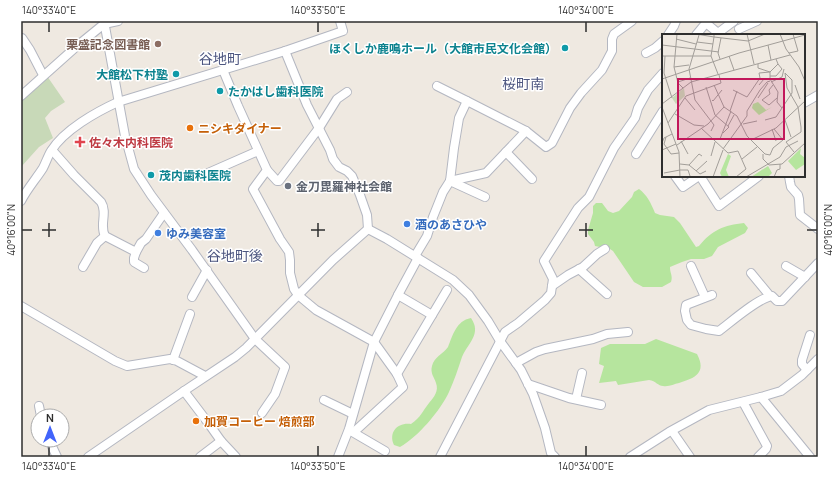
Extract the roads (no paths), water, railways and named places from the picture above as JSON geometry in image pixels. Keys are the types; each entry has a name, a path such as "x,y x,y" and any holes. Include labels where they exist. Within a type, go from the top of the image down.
{"street":[{"path":"21,96 43,75 104,23 118,21"},
{"path":"21,201 33,181 44,167 57,143 66,134 102,109 118,102 285,51 343,31 340,21"},
{"path":"437,86 526,131 546,147 552,143 570,108 581,93 602,70 612,51 612,39 614,34 632,21"},
{"path":"669,34 676,21"},
{"path":"697,34 706,23 718,34 734,21 741,32 757,21"},
{"path":"104,23 118,102 134,169 151,195 207,270 255,339 285,367 275,394 262,413"},
{"path":"21,38 30,50 43,75"},
{"path":"646,53 662,42"},
{"path":"285,51 297,81 330,150 333,160 339,167 347,171 352,176 367,215 368,229"},
{"path":"223,70 267,170 279,181 319,128 337,99 347,92"},
{"path":"443,456 505,332 545,300 551,293 552,279 544,261 578,208 589,197 614,148 635,118 638,108 648,90 662,75"},
{"path":"805,102 818,95"},
{"path":"338,457 351,431 353,414 374,342 427,236 443,192 450,181 459,118 467,101"},
{"path":"636,154 662,114"},
{"path":"450,181 486,173 526,131"},
{"path":"52,150 103,205 104,210 102,226 105,236 136,252"},
{"path":"208,173 258,150"},
{"path":"506,152 532,179"},
{"path":"267,170 254,189 280,239 289,252 290,274 294,290 316,310 374,342 397,374 403,387 351,431"},
{"path":"676,177 683,187 698,177"},
{"path":"700,177 719,206 758,177"},
{"path":"789,177 791,187 798,195 800,215 816,224"},
{"path":"450,181 485,197"},
{"path":"144,268 134,262 136,252 164,213"},
{"path":"368,229 417,257 453,280 469,295 521,370 533,394 545,428 551,453 555,457"},
{"path":"88,457 235,357 246,348 333,260 368,229"},
{"path":"83,267 97,243 105,236"},
{"path":"552,286 583,267 605,249"},
{"path":"751,273 770,296 777,301 782,301 818,263"},
{"path":"692,266 708,296 686,305 685,311 687,320 691,325 719,331 760,301 770,296"},
{"path":"786,266 805,277"},
{"path":"579,269 607,294"},
{"path":"192,296 207,270"},
{"path":"397,374 447,290"},
{"path":"398,295 432,315"},
{"path":"21,306 115,361 127,366 170,359 205,376"},
{"path":"173,360 190,314"},
{"path":"516,363 536,352 545,349 593,339 607,334 628,332"},
{"path":"806,370 802,364 802,360 810,335"},
{"path":"630,457 709,410 781,391 818,358"},
{"path":"576,399 582,373"},
{"path":"528,384 576,399 602,405"},
{"path":"184,391 221,441 236,457"},
{"path":"761,397 810,457"},
{"path":"324,400 353,414"},
{"path":"743,402 767,446 758,457"},
{"path":"351,431 385,451"},
{"path":"672,431 690,457"},
{"path":"200,457 221,441"},
{"path":"53,448 58,457"}],"place":[{"name":"栗盛記念図書館","path":"158,44"},
{"name":"ほくしか鹿鳴ホール（大館市民文化会館）","path":"565,48"},
{"name":"大館松下村塾","path":"176,74"},
{"name":"たかはし歯科医院","path":"220,91"},
{"name":"ニシキダイナー","path":"190,128"},
{"name":"佐々木内科医院","path":"80,142"},
{"name":"茂内歯科医院","path":"151,175"},
{"name":"金刀毘羅神社会館","path":"288,186"},
{"name":"酒のあさひや","path":"407,224"},
{"name":"ゆみ美容室","path":"158,233"},
{"name":"加賀コーヒー 焙煎部","path":"196,421"}],"district":[{"name":"谷地町","path":"220,58"},
{"name":"桜町南","path":"523,83"},
{"name":"谷地町後","path":"235,255"}]}
